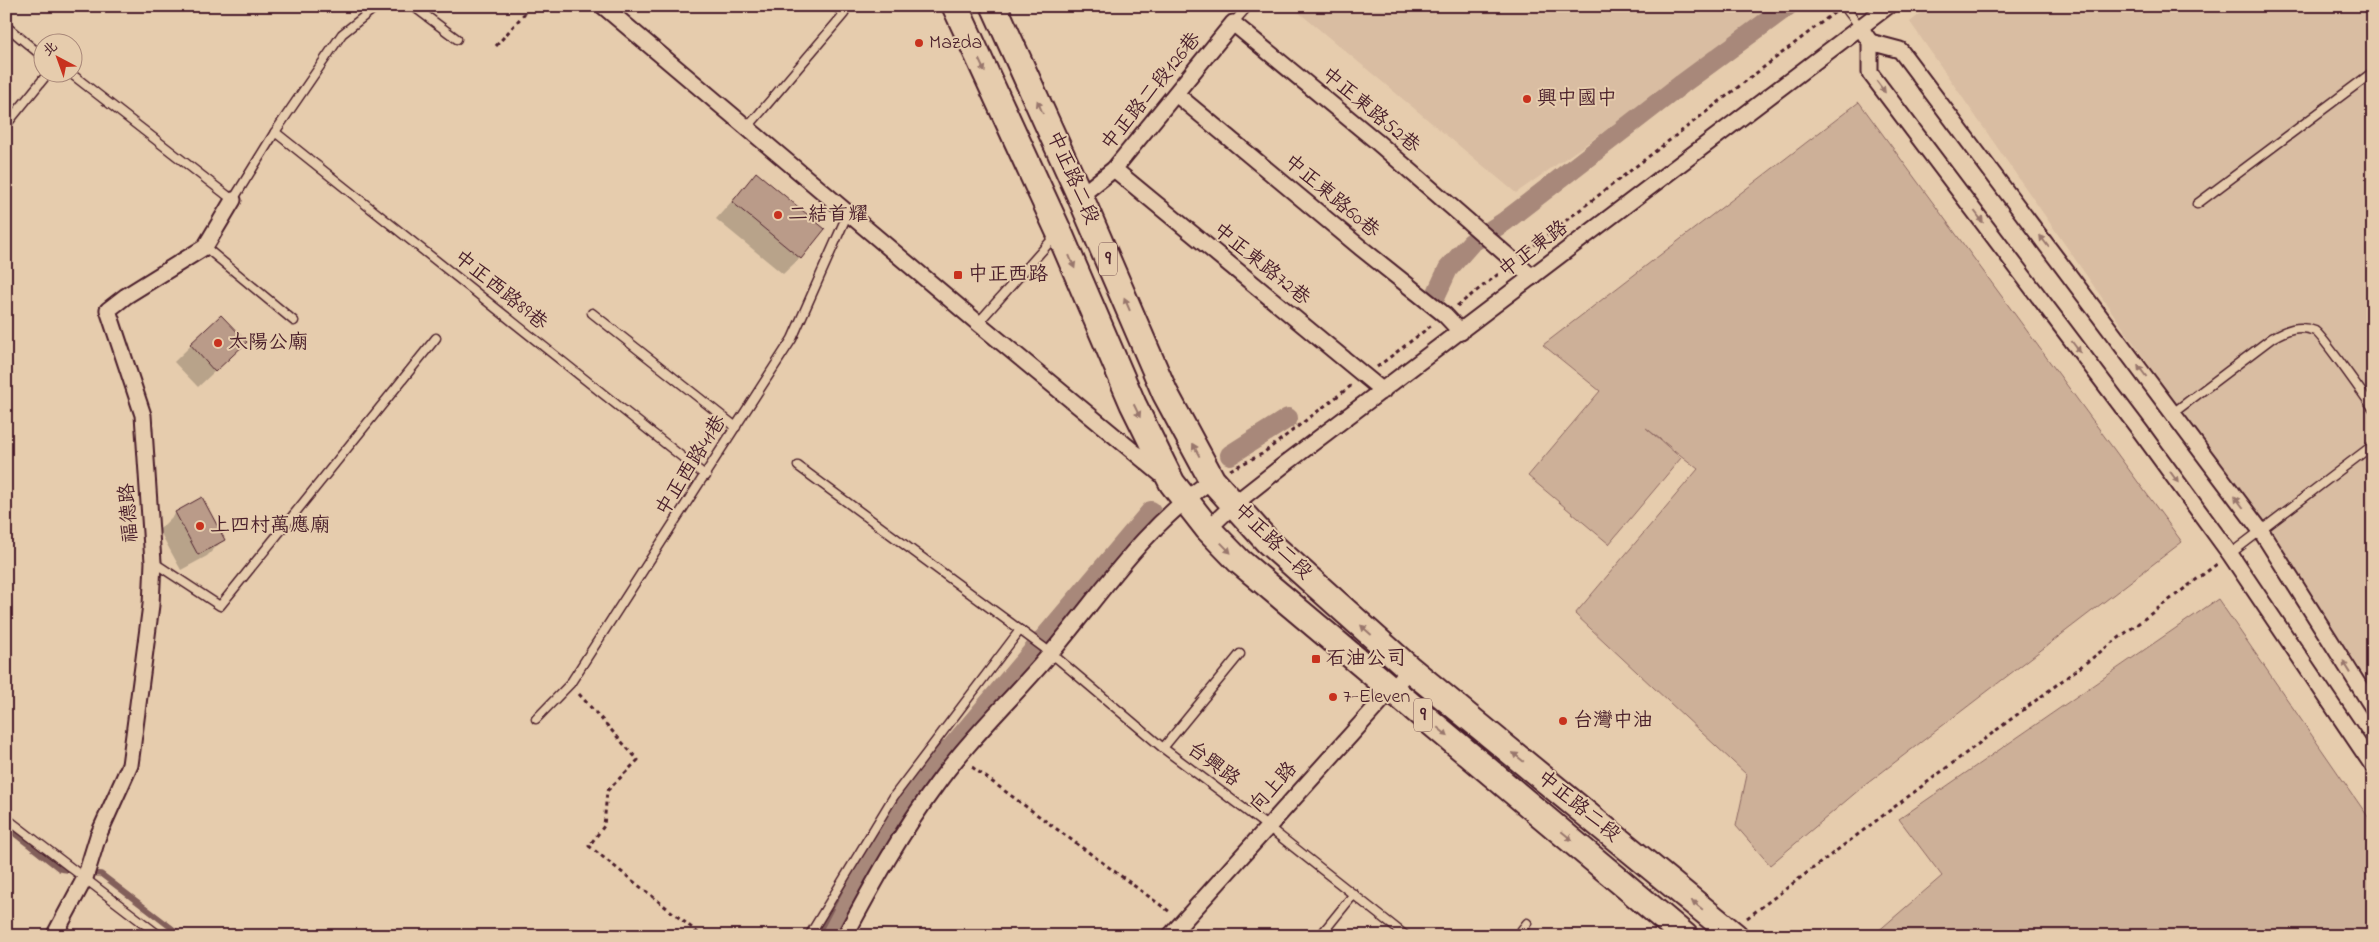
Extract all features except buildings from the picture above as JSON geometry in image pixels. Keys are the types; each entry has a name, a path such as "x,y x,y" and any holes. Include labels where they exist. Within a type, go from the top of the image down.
{"main road":[{"name":"中正路二段","path":"955,6 1059,232 1133,404 1178,491 1208,529 1239,561 1685,936"},
{"name":"中正路二段","path":"994,6 1080,196 1165,393 1212,480 1267,541 1410,668 1732,934"}],"street":[{"path":"603,6 1178,491"},
{"name":"中正東路","path":"1208,529 1233,505 1888,6"},
{"name":"中正路二段126巷","path":"1080,196 1114,169 1233,23"},
{"name":"中正東路52巷","path":"1233,23 1485,234 1532,277"},
{"path":"1860,28 1870,42 1870,73 2141,432 2230,554 2373,766"},
{"path":"1870,42 1900,50 2261,531 2373,708"},
{"name":"中正東路60巷","path":"1176,94 1445,316 1461,332"},
{"name":"中正東路72巷","path":"1114,169 1383,391"},
{"name":"福德路","path":"54,936 84,878 98,836 130,765 151,605 153,562 143,415 108,310 126,296 205,247 233,200"},
{"path":"845,936 881,869 937,783 1051,653 1122,563 1154,527 1178,491 1212,480"},
{"name":"向上路","path":"1170,936 1410,668"}],"lane":[{"path":"82,82 233,200 275,132 342,34 377,6"},
{"path":"413,6 457,39"},
{"path":"747,128 844,14 835,6"},
{"name":"中正路二段126巷","path":"1233,23 1248,6"},
{"path":"1843,6 1860,28"},
{"path":"6,26 32,48"},
{"path":"2197,204 2373,72"},
{"path":"6,126 41,82"},
{"name":"中正西路89巷","path":"275,132 706,476"},
{"name":"中正西路41巷","path":"536,720 570,684 706,476 792,339 848,213"},
{"path":"978,323 1059,232"},
{"path":"205,247 294,321"},
{"path":"592,313 736,427"},
{"path":"2173,413 2272,338 2287,330 2300,328 2317,332 2373,408"},
{"path":"153,562 220,606 436,338"},
{"path":"2230,554 2373,445"},
{"name":"台興路","path":"798,466 1051,653 1163,748 1267,826 1406,936"},
{"path":"810,936 894,796 1020,630"},
{"path":"1163,748 1240,654"},
{"path":"6,818 160,936"},
{"path":"1320,936 1354,894"},
{"path":"1517,936 1527,923"}],"path":[{"path":"496,46 531,6"},
{"name":"中正東路","path":"1212,480 1262,454 1445,316 1843,6"},
{"path":"1732,934 2230,554"},
{"path":"570,684 638,760 607,791 604,826 589,846 702,936"},
{"path":"959,758 1183,921"}],"shaded area":[{"name":"興中國中","path":"1291,6 1784,6 1516,193"},
{"path":"1930,6 2373,6 2373,687 1910,22"},
{"path":"1859,102 2182,542 1860,789 1770,865 1736,826 1747,775 1575,614 1698,469 1646,428 1681,458 1609,544 1528,476 1600,391 1543,345"},
{"path":"2218,599 2373,824 2373,936 1880,936 1876,933 1942,876 1899,819"}],"waterway":[{"path":"1435,297 1448,269 1471,243 1504,222 1682,84 1788,6"},
{"path":"1230,455 1288,418"},
{"path":"831,936 880,842 928,775 1151,511"},
{"path":"885,816 940,745 948,743 1028,649 1032,652"},
{"path":"6,827 60,869 75,871"},
{"path":"87,873 101,874 182,936"},
{"path":"818,936 848,878"}],"place":[{"name":"Mazda","path":"919,43"},
{"name":"興中國中","path":"1527,99"},
{"name":"二結首耀","path":"778,215"},
{"name":"中正西路","path":"958,275"},
{"name":"太陽公廟","path":"218,343"},
{"name":"上四村萬應廟","path":"200,526"},
{"name":"石油公司","path":"1316,659"},
{"name":"7-Eleven","path":"1333,697"},
{"name":"台灣中油","path":"1563,721"}]}
